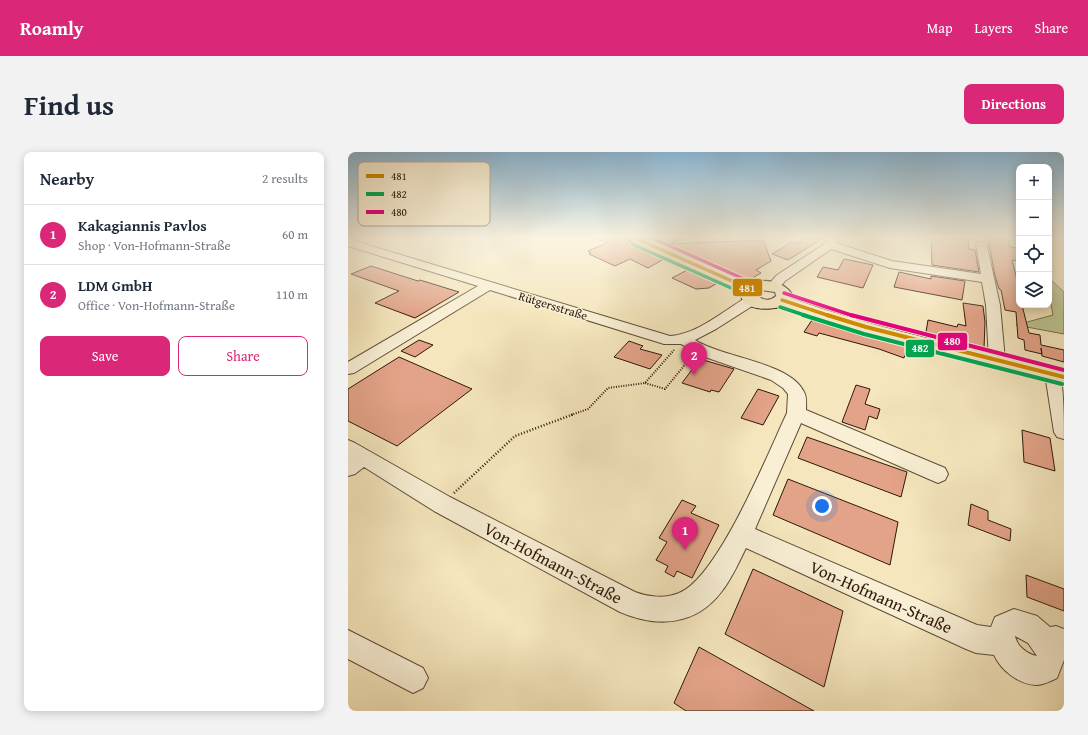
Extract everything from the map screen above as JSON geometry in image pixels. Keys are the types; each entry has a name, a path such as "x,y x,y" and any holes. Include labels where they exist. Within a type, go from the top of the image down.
{"main road":[{"path":"689,264 751,294 762,285 841,320 1059,375"}],"street":[{"name":"Rütgersstraße","path":"418,264 669,341 692,344"},
{"path":"778,293 781,278 801,264"},
{"path":"891,264 988,279"},
{"path":"985,264 994,312 997,360"},
{"path":"348,369 487,286"},
{"path":"692,344 751,294"},
{"name":"Von-Hofmann-Straße","path":"353,458 640,608 669,610 681,606 707,589 716,578 741,534 796,413 798,401 796,392 780,377 692,344"},
{"path":"1059,375 1064,432"},
{"path":"796,413 938,474"},
{"name":"Von-Hofmann-Straße","path":"741,534 976,639 1002,642 1001,634 1003,628 1007,624 1014,622 1030,627 1054,642"},
{"path":"348,644 413,678"}],"path":[{"path":"645,382 692,344"},
{"path":"442,504 515,436 588,409 608,388 645,382 665,389 692,344"}],"green space":[{"path":"1052,281 1064,292 1064,334 1016,325 1053,315"}],"building":[{"path":"640,264 655,264 648,268"},
{"path":"711,264 766,264 756,270 761,273 749,280"},
{"path":"841,264 873,265 863,288 817,277 823,267 838,270"},
{"path":"978,264 979,272 932,265"},
{"path":"993,264 1013,264 1016,276 1016,308 1023,308 1029,333 1040,335 1041,345 1064,350 1064,362 1025,350 1024,340 1018,338 1016,312 1005,310 1001,290 999,289"},
{"path":"371,266 459,292 415,318 375,303 399,291 351,274"},
{"path":"689,269 719,282 709,288 696,289 672,278"},
{"path":"899,272 931,279 931,276 965,281 962,300 894,287"},
{"path":"963,303 983,306 985,322 984,349 926,332 928,320 957,327 958,324 966,326"},
{"path":"812,320 907,345 904,358 879,349 819,333 817,336 804,332"},
{"path":"419,340 433,345 415,357 401,351"},
{"path":"629,341 643,346 640,349 662,355 650,369 614,357"},
{"path":"399,357 472,389 397,446 348,421 348,389"},
{"path":"700,359 734,369 719,392 711,390 710,392 682,383"},
{"path":"856,385 870,389 865,404 880,409 877,419 869,416 865,430 842,422"},
{"path":"758,389 779,396 763,425 741,418"},
{"path":"1022,430 1050,438 1055,471 1024,462"},
{"path":"807,437 907,472 901,497 798,458"},
{"path":"788,479 898,522 890,565 773,515"},
{"path":"682,500 696,506 691,513 719,525 692,578 677,571 674,577 665,572 668,566 656,560 667,542 659,538"},
{"path":"971,504 988,511 988,520 1011,529 1010,541 968,525"},
{"path":"753,569 843,611 824,687 725,634"},
{"path":"1026,575 1064,589 1064,611 1027,597"},
{"path":"699,647 814,711 686,711 674,703"}],"transit line":[{"name":"482","path":"677,264 747,295"},
{"name":"481","path":"694,264 750,289"},
{"name":"480","path":"711,264 753,283"},
{"name":"480","path":"784,293 868,320 1064,370"},
{"name":"481","path":"782,300 866,327 1064,377"},
{"name":"482","path":"780,307 864,334 1062,384"}],"place":[{"name":"LDM GmbH","path":"694,375"},
{"name":"Kakagiannis Pavlos","path":"685,550"}]}
